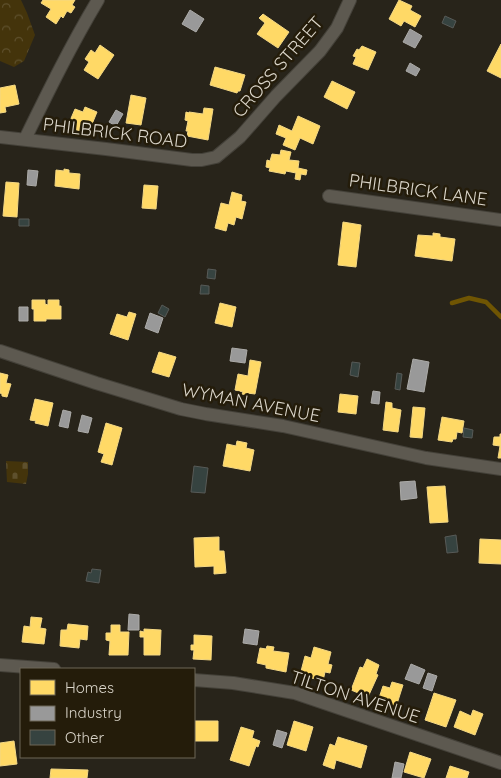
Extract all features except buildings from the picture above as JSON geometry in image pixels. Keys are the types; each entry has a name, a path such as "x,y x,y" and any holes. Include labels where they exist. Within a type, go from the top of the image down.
{"street":[{"path":"26,140 70,50 98,0"},
{"name":"CROSS STREET","path":"223,152 320,50 337,28 350,0"},
{"name":"PHILBRICK ROAD","path":"0,137 192,160 209,159 223,152"},
{"name":"PHILBRICK LANE","path":"329,196 501,220"},
{"name":"WYMAN AVENUE","path":"0,351 181,409 283,426 426,458 501,469"},
{"path":"0,666 36,668"},
{"name":"TILTON AVENUE","path":"195,680 233,683 295,693 501,763"}],"green space":[{"path":"0,0 21,0 35,35 24,61 14,67 0,61"},
{"path":"6,461 28,462 26,484 7,482"}],"waterway":[{"path":"452,303 469,298 486,302 501,317"}]}
